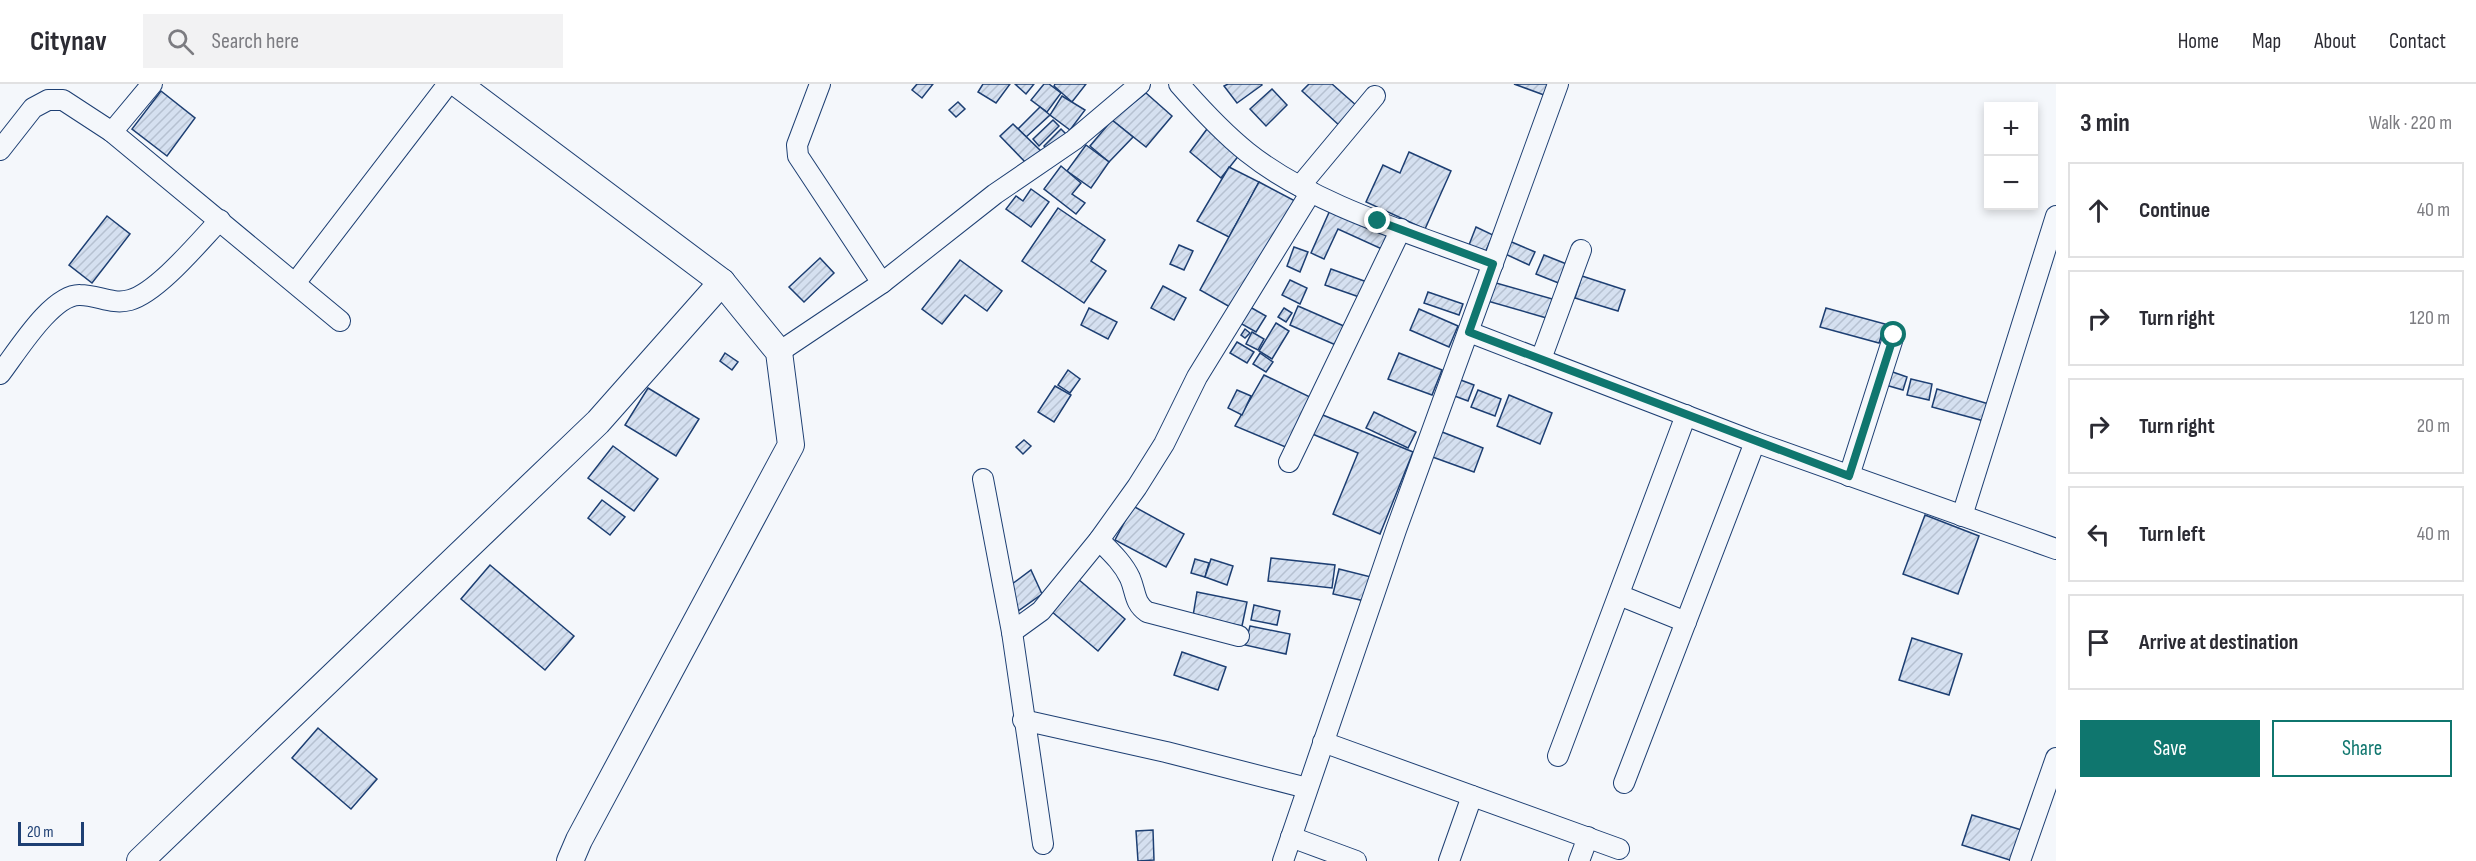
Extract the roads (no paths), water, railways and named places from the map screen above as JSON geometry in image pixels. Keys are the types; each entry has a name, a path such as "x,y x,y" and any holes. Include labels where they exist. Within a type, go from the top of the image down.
{"street":[{"path":"112,132 152,84"},
{"path":"296,282 447,84"},
{"path":"458,84 722,282 779,352 791,445 570,861"},
{"path":"820,84 797,145 798,156 882,283"},
{"path":"1179,84 1209,118 1248,153 1306,189 1493,264"},
{"path":"1282,861 1396,530 1558,84"},
{"path":"779,352 882,283 995,194 1074,140 1127,87"},
{"path":"1012,632 1041,611 1099,540 1164,444 1197,377 1306,189 1375,96"},
{"path":"0,150 33,108 48,100 63,100 112,132 296,282 340,321"},
{"path":"1962,516 2056,216"},
{"path":"0,374 51,309 64,298 80,294 113,301 131,300 153,288 220,220"},
{"path":"1290,462 1401,229"},
{"path":"1541,359 1581,250"},
{"path":"140,861 598,422 722,282"},
{"path":"1469,332 1755,442 2056,549"},
{"path":"1849,476 1894,335"},
{"path":"1558,756 1686,415"},
{"path":"1624,783 1755,442"},
{"path":"983,479 1012,632 1023,720 1043,844"},
{"path":"1099,540 1115,556 1130,579 1139,606 1147,612 1239,636"},
{"path":"1619,595 1686,622"},
{"path":"1023,720 1166,752 1308,788"},
{"path":"1323,742 1619,849"},
{"path":"2020,861 2056,758"},
{"path":"1449,861 1472,796"},
{"path":"1291,837 1356,861"},
{"path":"1579,861 1588,837"}]}
